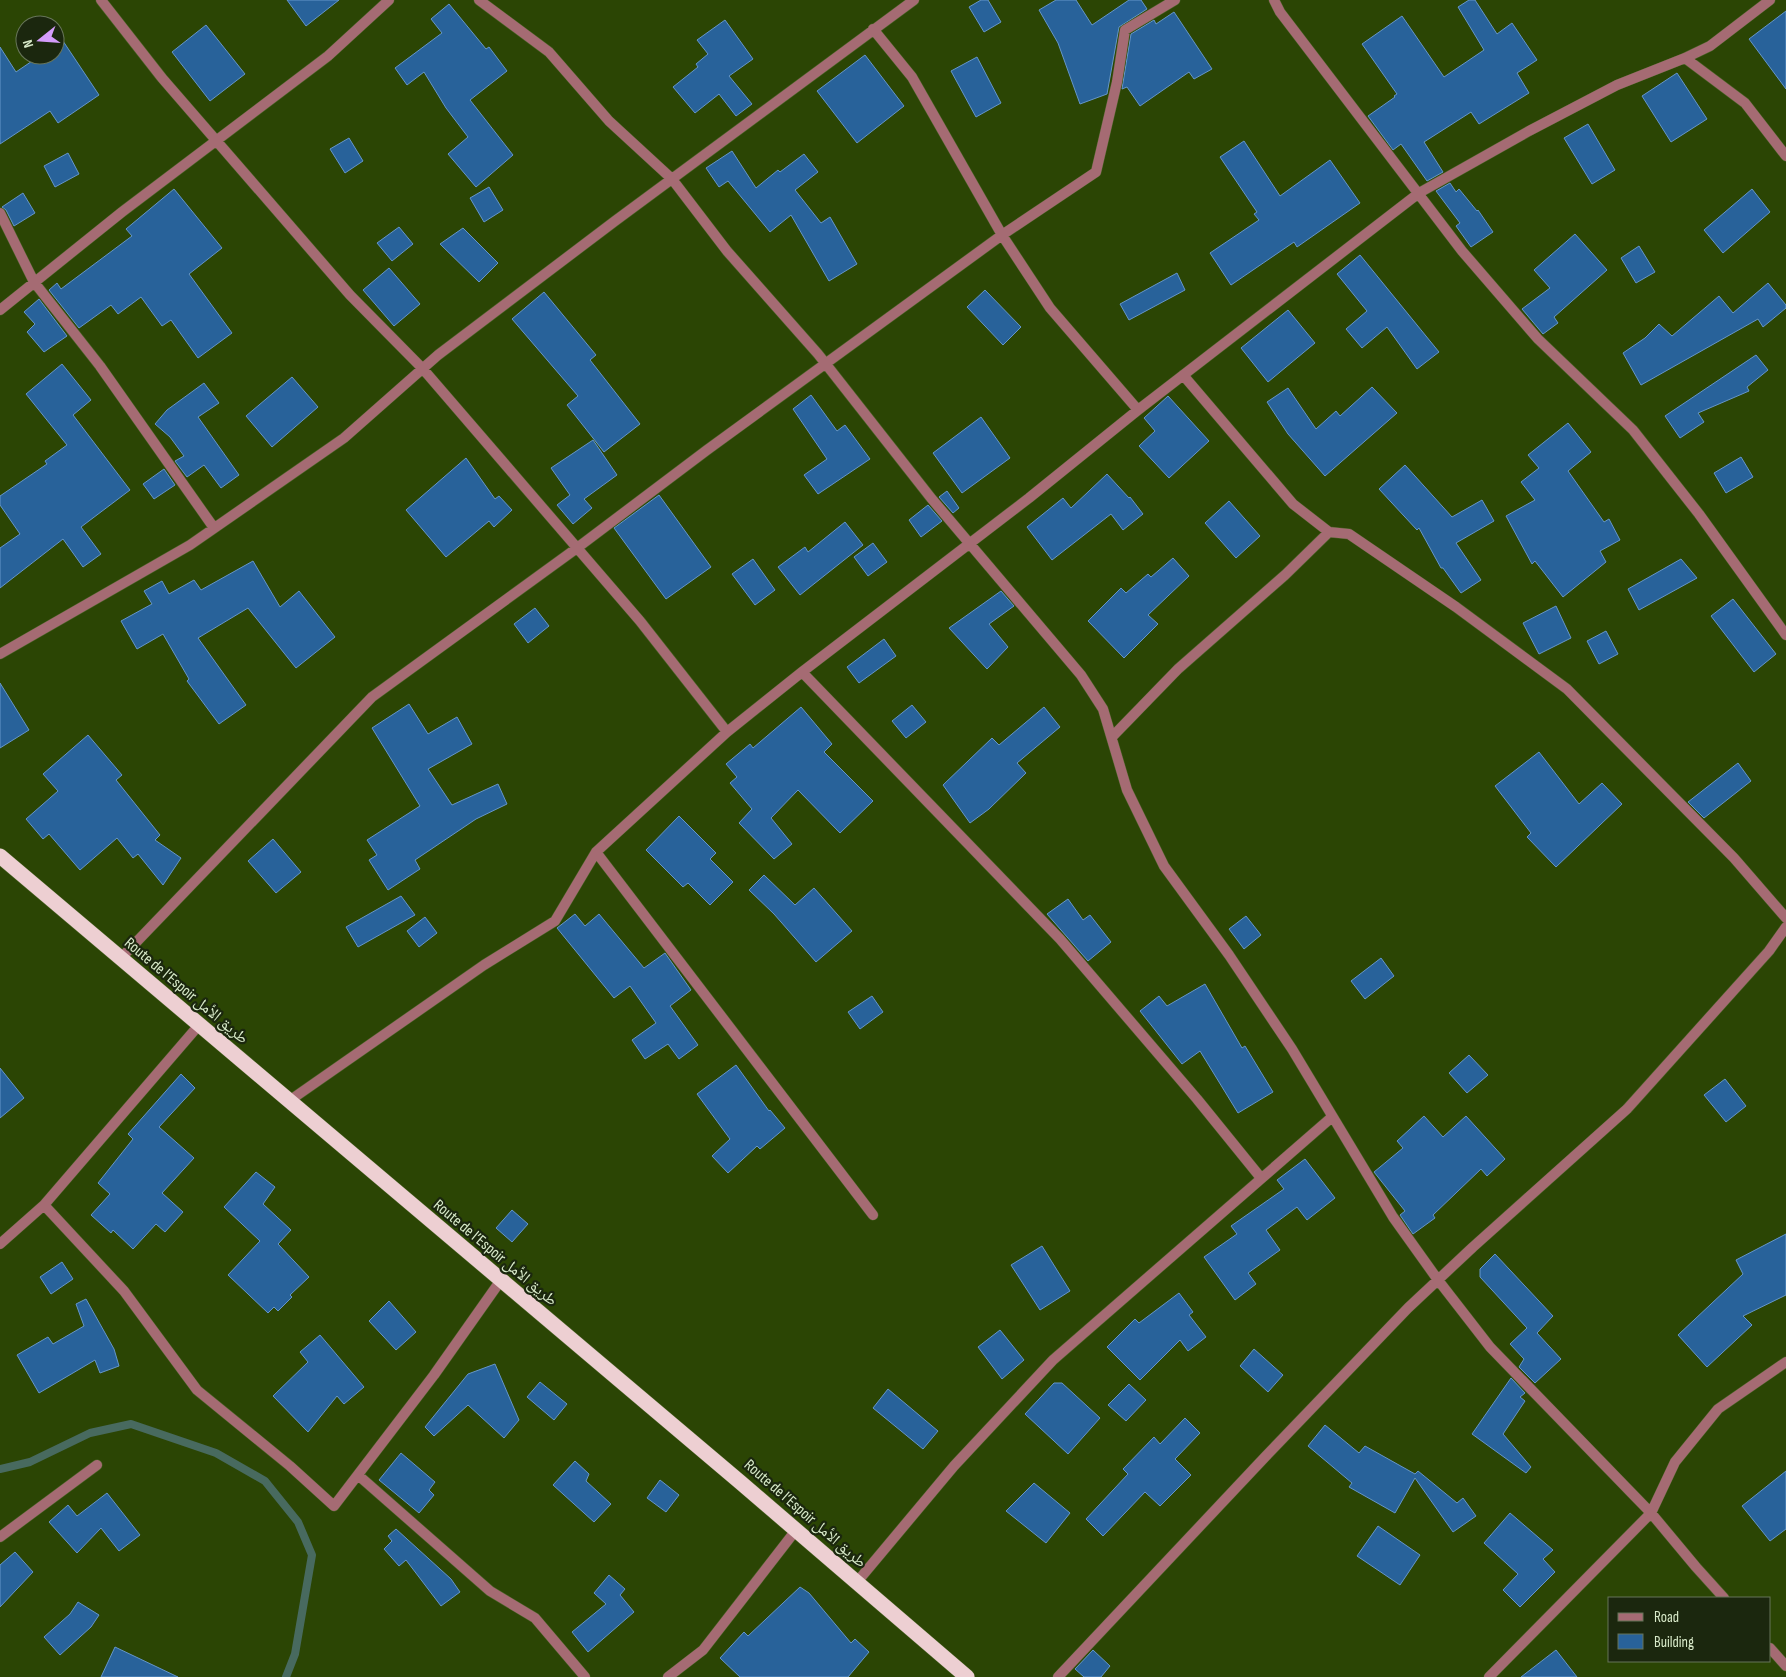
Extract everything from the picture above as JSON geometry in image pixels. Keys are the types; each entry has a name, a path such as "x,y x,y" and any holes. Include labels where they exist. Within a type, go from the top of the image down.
{"highway":[{"name":"Route de l’Espoir طريق الأمل","path":"0,856 967,1677"}],"street":[{"path":"101,0 162,78 350,296 423,369 640,621 727,732"},
{"path":"0,310 122,212 328,56 389,0"},
{"path":"478,0 549,52 609,121 672,179 727,251 826,364 931,498 1081,675 1103,709 1127,790 1164,866 1292,1050 1393,1216 1438,1280 1490,1347 1651,1513 1723,1597"},
{"path":"0,654 190,545 344,438 438,355 914,0"},
{"path":"121,958 372,697 1002,235 1096,172 1117,82 1125,30 1175,0"},
{"path":"1274,0 1280,12 1462,251 1538,339 1633,430 1699,514 1786,635"},
{"path":"289,1101 484,965 555,922 596,852 727,732 802,672 1030,498 1138,410 1419,193 1617,85 1710,46 1770,0"},
{"path":"873,29 912,77 1002,235 1050,308 1138,410"},
{"path":"1685,58 1745,103 1786,156"},
{"path":"0,213 34,282 100,366 214,528"},
{"path":"1183,375 1293,504 1329,532 1349,534 1456,607 1568,689 1734,858 1786,918"},
{"path":"1112,737 1178,669 1285,575 1329,532"},
{"path":"802,672 1060,940 1197,1099 1261,1178"},
{"path":"596,852 873,1215"},
{"path":"1058,1677 1408,1308 1627,1109 1769,950 1786,927"},
{"path":"0,1244 44,1205 199,1025"},
{"path":"857,1582 954,1466 1053,1360 1332,1117"},
{"path":"44,1205 124,1291 197,1390 290,1466 334,1506 434,1375 501,1280"},
{"path":"1489,1677 1651,1513 1675,1462 1718,1409 1786,1362"},
{"path":"0,1537 97,1465"},
{"path":"358,1475 490,1592 535,1618 585,1677"},
{"path":"668,1677 703,1650 796,1530"},
{"path":"1771,1649 1786,1666"}],"building":[{"path":"287,0 339,0 306,26"},
{"path":"981,0 988,0 1001,22 984,32 969,7"},
{"path":"1056,0 1076,0 1092,25 1129,0 1141,0 1147,9 1119,27 1107,94 1080,104 1058,43 1039,10"},
{"path":"1469,0 1475,0 1497,34 1512,23 1537,60 1517,73 1529,93 1479,124 1471,112 1424,142 1443,172 1427,181 1401,144 1393,150 1368,116 1397,94 1362,44 1402,16 1444,77 1484,50 1458,7"},
{"path":"449,4 486,49 489,47 507,71 470,100 513,155 476,187 448,154 468,137 446,108 424,72 407,85 395,68 442,33 431,19"},
{"path":"1786,11 1786,89 1749,39"},
{"path":"1174,12 1212,69 1194,79 1189,72 1140,106 1127,87 1122,89 1131,34 1154,20 1156,24"},
{"path":"725,20 753,59 729,76 752,104 736,116 719,94 695,113 673,87 698,67 696,64 708,54 697,40"},
{"path":"206,25 245,74 210,101 172,52"},
{"path":"65,44 99,95 58,123 50,111 0,144 0,47 16,72 26,65 65,65"},
{"path":"865,55 904,106 857,143 817,91"},
{"path":"977,57 1001,103 976,117 951,71"},
{"path":"1677,73 1707,119 1671,142 1642,96"},
{"path":"1588,124 1615,170 1592,184 1564,138"},
{"path":"349,138 363,161 345,173 330,149"},
{"path":"1244,141 1280,196 1330,160 1360,203 1297,247 1294,242 1231,285 1210,253 1259,220 1254,214 1257,212 1220,157"},
{"path":"732,151 756,188 778,170 780,172 804,154 818,172 795,190 821,223 830,217 857,264 829,281 791,215 770,232 728,181 719,187 706,168"},
{"path":"68,153 79,174 55,187 44,166"},
{"path":"1450,183 1456,192 1459,189 1478,210 1493,232 1471,247 1456,226 1460,223 1436,191"},
{"path":"489,187 503,210 484,222 470,198"},
{"path":"174,189 222,248 189,274 232,333 198,358 171,320 162,326 141,297 118,314 111,305 79,328 49,290 57,283 61,289 132,236 126,229"},
{"path":"1752,189 1770,212 1723,253 1704,230"},
{"path":"23,193 35,213 14,226 6,210 2,207"},
{"path":"399,227 413,244 392,261 377,243"},
{"path":"463,228 498,263 479,282 440,244"},
{"path":"1575,234 1607,270 1554,317 1558,323 1543,334 1522,309 1550,288 1534,270"},
{"path":"1639,246 1655,272 1636,283 1621,258"},
{"path":"1360,255 1439,352 1417,369 1387,327 1362,348 1346,329 1367,311 1337,274"},
{"path":"389,268 420,304 394,326 363,290"},
{"path":"1177,273 1185,290 1129,320 1120,304"},
{"path":"1768,283 1786,305 1786,308 1763,327 1758,319 1641,385 1623,353 1645,338 1659,324 1672,336 1719,296 1733,313"},
{"path":"985,290 1021,327 1003,345 967,307"},
{"path":"544,292 596,355 590,360 640,424 604,452 567,405 578,396 512,319"},
{"path":"39,299 67,336 44,352 27,332 35,324 24,312"},
{"path":"1288,310 1315,343 1268,382 1241,348"},
{"path":"1756,355 1768,370 1747,387 1749,391 1698,413 1704,422 1680,438 1665,416"},
{"path":"62,364 91,400 73,415 130,490 81,527 101,554 83,567 63,539 0,588 0,548 20,534 0,505 0,496 47,464 45,461 67,445 26,394"},
{"path":"292,377 318,407 272,447 246,416"},
{"path":"204,383 219,403 198,417 239,475 221,488 204,465 187,477 175,461 184,456 170,437 155,424 167,410"},
{"path":"1372,387 1397,413 1325,476 1288,434 1267,402 1288,388 1316,429 1336,411 1340,416"},
{"path":"811,395 837,431 845,425 870,459 818,494 804,475 827,459 793,409"},
{"path":"1168,396 1209,441 1169,478 1139,446 1155,431 1144,418"},
{"path":"981,417 1010,458 962,493 933,453"},
{"path":"1568,423 1591,452 1568,471 1604,522 1609,519 1620,540 1600,551 1606,562 1563,597 1535,561 1532,564 1506,516 1535,500 1521,482 1539,468 1528,455"},
{"path":"593,440 617,475 584,499 592,508 573,524 557,505 570,495 551,468"},
{"path":"1741,457 1753,477 1726,493 1714,473"},
{"path":"466,458 495,499 499,496 512,510 494,527 489,521 446,557 406,510"},
{"path":"1405,465 1452,517 1482,500 1494,521 1456,543 1481,580 1461,593 1443,568 1441,568 1419,528 1417,530 1379,489"},
{"path":"164,469 175,485 154,499 143,484"},
{"path":"1107,474 1130,497 1143,514 1123,530 1111,514 1052,560 1027,527 1063,498 1071,508"},
{"path":"947,491 959,508 953,513 939,497"},
{"path":"659,495 711,567 666,599 614,528"},
{"path":"1229,501 1260,536 1236,558 1205,523"},
{"path":"928,505 942,521 921,537 909,520"},
{"path":"845,522 863,545 800,595 778,567 805,547 808,552"},
{"path":"873,543 887,562 868,576 854,557"},
{"path":"1173,558 1189,576 1148,615 1158,624 1124,658 1088,621 1121,588 1126,593 1148,574 1151,577"},
{"path":"753,559 775,590 755,605 732,574"},
{"path":"1681,559 1697,578 1639,610 1628,589"},
{"path":"253,561 280,607 299,591 335,637 296,668 248,608 198,638 246,705 219,724 187,681 189,679 163,634 137,649 121,621 152,604 144,591 162,581 169,594 194,580 201,590"},
{"path":"1001,591 1014,606 989,624 1008,647 987,669 949,628"},
{"path":"1733,599 1776,654 1754,672 1711,616"},
{"path":"1556,606 1571,638 1539,654 1523,623"},
{"path":"535,608 549,626 528,643 514,624"},
{"path":"1606,631 1618,654 1599,664 1587,641"},
{"path":"884,639 896,656 859,683 847,667"},
{"path":"0,683 29,730 0,748"},
{"path":"409,704 428,734 457,717 472,744 428,769 452,805 498,784 507,804 476,819 415,860 420,869 388,890 369,860 377,855 367,840 420,806 372,728"},
{"path":"912,705 926,722 906,738 892,721"},
{"path":"801,707 832,744 824,752 873,801 840,833 798,790 771,818 792,844 774,859 739,823 752,809 730,783 737,777 726,764 750,744 753,748"},
{"path":"1044,707 1060,727 1017,763 1026,773 989,809 970,823 943,785 992,738 999,745"},
{"path":"88,735 122,775 116,780 160,835 155,840 181,858 163,885 138,854 133,858 117,838 80,870 49,834 43,839 26,819 58,791 43,774"},
{"path":"1539,752 1579,804 1602,783 1622,804 1556,867 1527,837 1531,833 1495,786"},
{"path":"1738,763 1751,781 1704,818 1688,802"},
{"path":"679,816 716,853 710,859 733,882 710,905 688,883 683,887 646,850"},
{"path":"273,839 301,872 276,893 248,861"},
{"path":"764,875 795,905 814,888 852,931 816,962 774,914 749,890"},
{"path":"401,896 415,915 358,947 346,927"},
{"path":"1068,899 1083,920 1090,915 1111,942 1088,961 1047,914"},
{"path":"575,914 585,926 599,914 644,968 665,953 691,990 670,1006 698,1045 679,1059 668,1044 645,1059 632,1040 656,1023 630,986 614,998 557,928"},
{"path":"1246,916 1261,935 1244,949 1229,929"},
{"path":"425,917 437,933 419,947 407,931"},
{"path":"1381,958 1394,976 1365,999 1351,981"},
{"path":"1205,984 1242,1048 1245,1046 1273,1092 1238,1113 1200,1051 1182,1064 1140,1011 1159,996 1167,1006"},
{"path":"872,996 883,1012 860,1029 848,1012"},
{"path":"1469,1055 1488,1075 1467,1093 1449,1073"},
{"path":"736,1065 769,1111 785,1128 760,1149 757,1146 728,1173 712,1156 730,1139 697,1094"},
{"path":"0,1068 24,1098 0,1118"},
{"path":"181,1074 195,1088 159,1127 194,1158 162,1193 183,1212 165,1232 156,1224 133,1249 113,1230 111,1233 91,1215 110,1194 98,1183 133,1139 128,1134"},
{"path":"1725,1079 1746,1106 1726,1122 1704,1095"},
{"path":"1424,1116 1443,1137 1466,1116 1505,1159 1487,1176 1481,1169 1433,1215 1435,1218 1413,1234 1400,1215 1405,1211 1374,1172 1403,1148 1397,1141"},
{"path":"1305,1159 1335,1198 1307,1220 1297,1207 1266,1230 1280,1250 1248,1273 1256,1284 1235,1300 1204,1257 1237,1234 1231,1226 1284,1189 1277,1180"},
{"path":"256,1172 275,1187 263,1204 291,1230 278,1244 309,1277 290,1295 292,1297 278,1311 274,1307 268,1313 228,1275 260,1241 224,1207"},
{"path":"512,1210 528,1224 512,1242 496,1228"},
{"path":"1786,1234 1786,1295 1743,1316 1752,1325 1707,1367 1678,1335 1743,1274 1736,1260"},
{"path":"1042,1246 1070,1291 1040,1310 1011,1265"},
{"path":"1495,1254 1553,1316 1537,1333 1561,1359 1535,1383 1519,1367 1524,1359 1510,1344 1527,1328 1480,1277 1480,1269"},
{"path":"62,1262 73,1279 51,1294 40,1277"},
{"path":"1179,1293 1193,1312 1189,1315 1206,1337 1188,1351 1180,1340 1140,1380 1107,1347 1135,1319 1139,1323"},
{"path":"86,1299 114,1349 119,1366 100,1373 95,1360 39,1393 17,1355 48,1337 53,1344 84,1326 76,1304"},
{"path":"389,1301 416,1332 396,1350 369,1321"},
{"path":"1000,1330 1024,1360 1002,1379 978,1347"},
{"path":"320,1335 364,1387 344,1404 337,1396 308,1432 273,1396 308,1362 300,1352"},
{"path":"1254,1349 1283,1375 1268,1392 1240,1366"},
{"path":"495,1364 519,1420 504,1438 468,1405 434,1436 425,1427 468,1374"},
{"path":"1511,1378 1525,1393 1520,1397 1525,1401 1503,1434 1531,1467 1526,1473 1472,1434"},
{"path":"540,1382 567,1404 554,1420 527,1397"},
{"path":"1054,1383 1062,1383 1100,1418 1068,1454 1025,1414"},
{"path":"1129,1384 1146,1400 1126,1421 1108,1405"},
{"path":"888,1389 938,1431 923,1449 873,1408"},
{"path":"1185,1418 1200,1433 1175,1459 1191,1475 1160,1506 1145,1492 1103,1536 1086,1519 1128,1474 1123,1469 1154,1437 1160,1444"},
{"path":"1325,1425 1359,1453 1365,1446 1415,1474 1418,1471 1457,1503 1463,1498 1476,1516 1453,1532 1415,1478 1395,1513 1349,1487 1352,1483 1308,1446"},
{"path":"401,1453 435,1482 429,1490 434,1495 419,1513 379,1480"},
{"path":"575,1461 589,1474 586,1481 611,1504 594,1522 553,1485"},
{"path":"1786,1471 1786,1529 1770,1541 1742,1506"},
{"path":"660,1480 679,1495 666,1512 647,1498"},
{"path":"1034,1483 1070,1513 1046,1543 1006,1511"},
{"path":"107,1493 140,1535 119,1551 101,1528 77,1553 49,1522 68,1505 77,1516"},
{"path":"1510,1513 1553,1550 1543,1559 1555,1572 1520,1607 1503,1590 1518,1574 1484,1543"},
{"path":"1378,1526 1420,1555 1400,1585 1357,1556"},
{"path":"396,1529 451,1579 460,1592 441,1606 406,1560 399,1566 384,1549 392,1541 388,1536"},
{"path":"15,1552 33,1572 0,1607 0,1565"},
{"path":"609,1575 625,1589 620,1595 634,1612 588,1652 572,1632 606,1604 594,1593"},
{"path":"800,1587 809,1593 851,1643 855,1639 869,1652 848,1677 740,1677 720,1658 744,1632 748,1636"},
{"path":"78,1602 99,1615 91,1627 60,1655 44,1637 70,1614"},
{"path":"115,1647 178,1677 101,1677"},
{"path":"1093,1650 1110,1666 1101,1677 1084,1677 1075,1669"},
{"path":"1556,1650 1577,1677 1521,1677"}],"waterway":[{"path":"0,1469 30,1462 90,1433 131,1424 216,1453 265,1481 298,1522 312,1555 295,1654 286,1677"}]}
